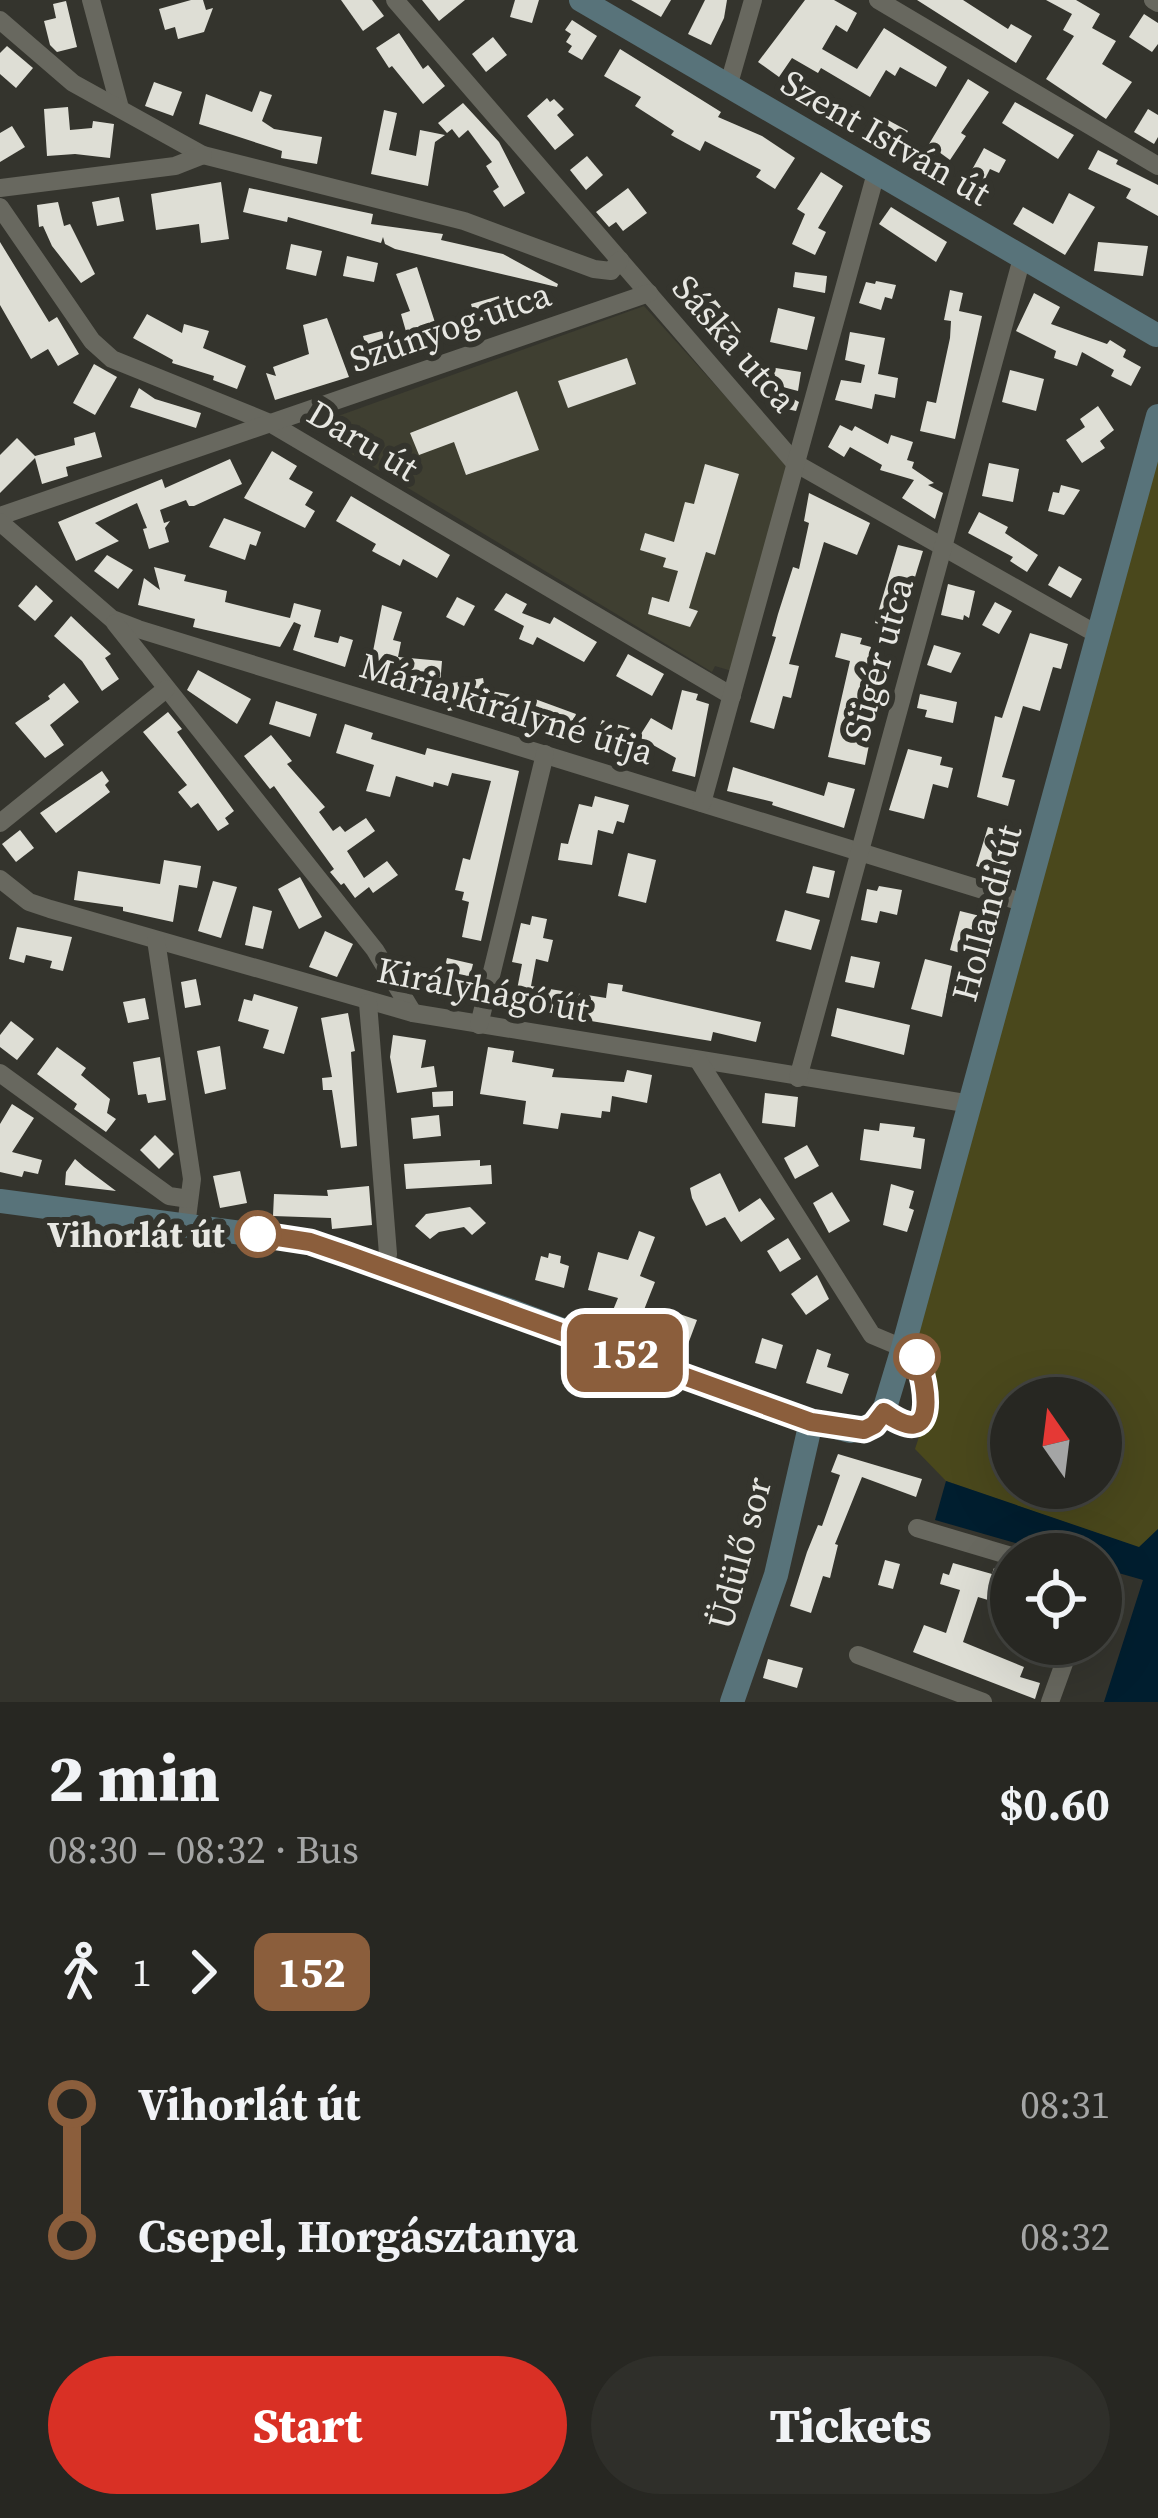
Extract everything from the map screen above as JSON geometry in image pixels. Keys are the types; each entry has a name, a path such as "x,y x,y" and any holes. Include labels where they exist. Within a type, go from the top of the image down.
{"street":[{"path":"91,0 120,108"},
{"name":"Sáska utca","path":"394,0 615,266 649,293 795,463 1100,636"},
{"name":"Szent István út","path":"580,0 1157,341"},
{"path":"728,86 753,0"},
{"path":"878,0 1158,166"},
{"path":"0,20 73,83 203,155 464,221 615,266 622,302"},
{"path":"89,91 112,77"},
{"path":"0,188 175,166 203,155"},
{"path":"702,803 877,173"},
{"name":"Daru út","path":"0,207 105,354 270,423 732,696"},
{"name":"Sügér utca","path":"799,1078 1022,258"},
{"name":"Szúnyog utca","path":"0,519 649,293"},
{"name":"Hollandi út","path":"811,1422 850,1431 874,1425 884,1412 1158,416"},
{"name":"Mária királyné útja","path":"0,519 112,619 1025,903"},
{"path":"112,619 375,950 413,1013"},
{"path":"0,823 166,689"},
{"path":"479,1025 545,754"},
{"name":"Királyhágó út","path":"0,878 29,902 368,1003 971,1104"},
{"path":"157,940 192,1179 186,1226"},
{"path":"368,1003 388,1254 385,1268"},
{"path":"698,1060 872,1335 903,1348"},
{"path":"0,1073 169,1196 189,1199"},
{"path":"0,1202 310,1242 811,1422"},
{"name":"Üdülő sor","path":"732,1702 776,1575 811,1422"},
{"path":"916,1528 990,1550"},
{"path":"858,1655 983,1702"},
{"path":"1050,1702 1063,1665"}],"shaded area":[{"path":"644,306 790,468 735,672 715,666 712,672 327,439 327,420"},
{"path":"1158,406 1158,1529 1139,1548 1122,1542 1122,1533 1096,1533 1027,1509 1122,1509 1122,1377 990,1377 990,1496 946,1481 915,1449 926,1401 908,1330"}],"water":[{"path":"946,1481 990,1496 990,1509 1028,1509 1098,1533 990,1536 935,1520"},
{"path":"1158,1529 1158,1702 1104,1702 1116,1665 1122,1665 1122,1646 1143,1580 1122,1574 1122,1541 1139,1547"}],"building":[{"path":"203,0 206,10 213,8 204,32 178,39 175,27 165,30 159,9"},
{"path":"341,0 372,0 384,16 363,31"},
{"path":"422,0 465,0 439,21"},
{"path":"515,0 539,0 532,23 510,17"},
{"path":"631,0 671,0 661,17"},
{"path":"705,0 727,0 711,45 688,34"},
{"path":"805,0 834,0 857,13 847,32 836,25 822,49 857,69 884,28 947,67 936,87 900,67 895,76 886,70 870,97 821,68 818,73 792,58 779,77 758,62"},
{"path":"917,0 963,0 1008,29 1011,24 1032,36 1016,63"},
{"path":"1046,0 1076,0 1100,14 1092,28 1116,41 1102,64 1132,82 1106,119 1046,79 1074,36 1063,30 1072,14"},
{"path":"66,1 77,47 57,52 50,45 44,21 56,18 53,4"},
{"path":"1144,14 1158,23 1158,44 1152,52 1129,37"},
{"path":"572,20 597,36 582,60 568,52 572,46 566,42 571,34 565,30"},
{"path":"399,33 423,69 428,65 445,86 423,104 376,48"},
{"path":"493,37 507,55 486,72 472,54"},
{"path":"7,46 33,68 16,88 0,74 0,53"},
{"path":"620,49 721,112 718,117 762,136 795,158 775,189 756,177 761,170 705,141 700,151 635,106 641,97 604,76"},
{"path":"968,79 989,92 961,133 966,136 950,160 939,152 936,156 926,149"},
{"path":"154,82 182,92 173,116 145,106"},
{"path":"260,91 272,95 262,121 274,129 322,137 317,164 281,158 282,151 199,124 206,94 252,112"},
{"path":"547,98 564,109 557,115 574,135 555,150 527,116"},
{"path":"1015,102 1074,135 1058,159 1002,123"},
{"path":"463,103 499,142 525,193 504,207 493,191 499,187 486,166 492,162 468,130 459,138 438,123"},
{"path":"68,107 70,130 92,128 93,121 114,124 110,158 47,156 44,109"},
{"path":"1148,109 1158,115 1154,144 1134,132"},
{"path":"384,110 397,113 389,150 416,156 420,130 445,135 435,142 428,186 371,174"},
{"path":"886,119 908,131 895,154 873,141"},
{"path":"12,126 25,147 0,162 0,133"},
{"path":"984,148 1006,160 999,173 990,169 982,185 968,177"},
{"path":"1098,150 1158,185 1158,216 1126,198 1131,189 1088,169"},
{"path":"587,156 603,175 586,190 570,170"},
{"path":"821,172 843,186 818,228 826,232 815,255 792,244 805,214 797,209"},
{"path":"221,182 229,239 201,243 199,224 156,230 151,194"},
{"path":"249,188 373,214 371,224 443,234 441,240 503,254 558,284 395,249 383,237 381,243 288,217 287,222 243,212"},
{"path":"628,188 647,213 623,231 616,222 609,227 596,212"},
{"path":"1069,193 1095,207 1065,255 1013,224 1023,207 1053,224"},
{"path":"119,197 124,221 97,226 92,202"},
{"path":"58,202 64,226 70,224 95,274 81,283 52,246 43,226 39,227 37,205"},
{"path":"891,207 947,242 936,262 879,224"},
{"path":"0,242 49,322 57,317 79,354 58,366 48,349 31,359 0,305"},
{"path":"1098,242 1148,246 1143,276 1094,271"},
{"path":"291,244 322,251 316,276 286,269"},
{"path":"347,256 378,263 374,282 343,276"},
{"path":"417,267 442,344 418,351 401,314 410,311 396,274"},
{"path":"795,272 827,276 825,293 793,287"},
{"path":"866,282 896,285 892,299 885,297 881,310 859,303"},
{"path":"950,290 963,293 959,311 982,316 955,439 920,431 927,401 936,403 950,338 951,321 944,320"},
{"path":"1034,293 1060,307 1051,324 1107,344 1110,340 1126,350 1123,357 1141,367 1131,386 1082,352 1077,366 1054,358 1056,351 1016,331"},
{"path":"499,296 504,314 476,322 471,304"},
{"path":"714,298 741,332 724,345 694,314"},
{"path":"778,308 815,317 807,350 770,342"},
{"path":"147,314 182,333 184,324 209,331 203,348 246,366 237,389 172,363 133,338"},
{"path":"327,318 349,377 275,400 266,373 276,376 273,367 309,354 303,325"},
{"path":"382,331 390,359 371,365 363,336"},
{"path":"850,332 885,338 878,374 898,378 895,398 875,394 872,409 835,400 841,380 861,383 865,365 845,360"},
{"path":"627,358 636,384 568,408 558,381"},
{"path":"94,364 117,377 95,415 73,403"},
{"path":"763,366 801,372 798,391 760,381"},
{"path":"1010,370 1044,379 1036,411 1002,402"},
{"path":"139,388 155,399 201,413 196,428 130,407"},
{"path":"776,390 799,402 796,411 773,406"},
{"path":"517,391 539,450 466,475 454,442 419,455 410,433"},
{"path":"1098,406 1114,430 1100,441 1105,448 1082,463 1066,440 1085,427 1080,419"},
{"path":"840,425 852,431 855,426 888,444 891,435 913,442 907,460 934,483 928,485 943,493 935,519 902,498 914,480 880,470 882,465 850,447 844,457 828,447"},
{"path":"95,432 102,457 66,467 68,476 42,484 35,458 0,493 0,455 17,438 35,456 75,445 74,438"},
{"path":"272,451 297,466 289,479 313,492 305,505 315,511 305,528 244,498"},
{"path":"230,459 242,484 194,506 186,500 160,510 164,523 170,521 165,528 169,542 149,549 137,503 95,523 119,541 76,561 58,522 162,479 165,488"},
{"path":"989,463 1019,469 1013,502 982,496"},
{"path":"705,464 739,474 715,555 706,552 689,608 698,611 690,627 648,614 652,597 669,602 678,571 663,567 666,558 640,550 645,533 674,542 685,502 694,504"},
{"path":"1061,485 1080,490 1064,515 1048,511 1053,492 1059,493"},
{"path":"809,493 870,523 857,555 824,542 789,664 799,666 791,698 783,696 774,729 750,722 793,567 799,569 809,523 804,521"},
{"path":"351,496 450,555 437,578 403,559 400,566 372,551 376,544 336,521"},
{"path":"979,512 1008,527 1005,533 1038,555 1027,572 1010,561 1013,557 968,533"},
{"path":"224,518 261,532 245,560 209,547"},
{"path":"898,545 923,551 899,629 875,623"},
{"path":"107,555 133,570 118,589 94,571"},
{"path":"1059,566 1082,579 1071,598 1048,585"},
{"path":"154,567 186,575 184,581 227,591 225,602 290,618 294,603 321,610 314,637 338,643 340,636 353,640 345,667 293,650 301,625 294,622 280,647 193,627 195,619 138,605 144,578 160,590"},
{"path":"948,584 975,591 969,618 941,615"},
{"path":"36,585 53,601 35,621 18,606"},
{"path":"506,593 527,604 522,613 550,624 554,617 597,642 584,662 537,637 533,645 519,639 524,626 494,610"},
{"path":"457,597 475,606 464,626 446,617"},
{"path":"995,602 1012,611 999,634 982,625"},
{"path":"382,605 402,612 393,640 401,642 398,657 442,661 440,685 483,678 485,690 535,699 576,714 568,737 497,717 500,703 448,711 443,697 410,694 410,690 368,677"},
{"path":"71,616 111,654 105,658 119,679 102,691 82,661 54,636"},
{"path":"841,633 862,638 860,644 871,647 863,683 881,686 876,713 856,709 849,740 869,745 865,765 828,757 850,661 835,657"},
{"path":"1030,633 1068,644 1061,669 1053,667 1040,711 1023,706 1002,777 1015,780 1008,806 977,797 995,716 1002,718"},
{"path":"934,645 961,653 951,673 927,665"},
{"path":"628,654 664,674 652,696 616,676"},
{"path":"198,670 251,699 237,724 187,690"},
{"path":"64,683 79,702 50,725 64,745 45,758 15,723"},
{"path":"682,690 698,694 696,700 709,704 695,777 672,771 676,758 639,737 651,718 672,730"},
{"path":"920,694 957,702 953,723 925,717 927,710 917,708"},
{"path":"276,701 317,714 310,737 269,724"},
{"path":"168,712 182,729 177,732 234,811 225,818 229,824 218,831 198,803 191,808 178,792 187,785 143,732"},
{"path":"602,720 634,729 627,754 594,744"},
{"path":"345,724 373,733 371,739 425,755 427,748 519,771 481,941 462,937 469,902 462,900 464,892 455,890 463,858 470,860 491,781 452,773 448,786 434,782 433,787 396,776 390,797 366,791 374,765 336,753"},
{"path":"271,735 292,761 287,764 325,807 319,812 333,831 340,826 345,832 366,818 375,831 347,851 364,878 387,861 398,875 373,893 369,887 355,898 341,885 274,786 270,789 244,756"},
{"path":"908,749 942,757 940,765 953,768 948,788 933,784 924,819 889,810"},
{"path":"733,767 824,796 828,782 855,789 844,828 727,791"},
{"path":"102,771 110,792 56,833 40,813"},
{"path":"595,796 629,805 624,823 617,821 613,834 598,830 592,865 558,860 561,843 568,844 579,804 592,807"},
{"path":"988,827 1017,836 1004,875 976,866"},
{"path":"20,830 34,848 16,862 2,844"},
{"path":"628,853 656,860 646,903 618,896"},
{"path":"164,860 201,866 197,888 179,885 173,922 123,911 123,907 74,900 78,871 160,884"},
{"path":"813,866 835,871 829,898 806,893"},
{"path":"300,877 322,917 299,929 278,889"},
{"path":"213,881 237,887 221,938 198,931"},
{"path":"879,886 902,890 897,915 880,911 877,923 861,920 867,889 877,891"},
{"path":"253,906 272,911 263,949 245,945"},
{"path":"785,910 820,920 811,950 776,941"},
{"path":"960,911 988,918 978,958 950,950"},
{"path":"532,916 547,919 543,938 553,940 548,962 536,959 531,986 606,998 608,983 623,985 622,991 761,1022 756,1042 713,1032 711,1041 514,1005 522,964 512,962 521,923 530,925"},
{"path":"17,927 72,937 63,971 50,968 52,961 26,955 24,963 9,959"},
{"path":"325,931 353,944 337,977 309,967"},
{"path":"851,956 880,962 874,988 845,982"},
{"path":"447,958 473,964 465,995 440,988"},
{"path":"925,959 952,966 942,1017 911,1009"},
{"path":"196,979 201,1005 185,1008 181,982"},
{"path":"254,994 298,1007 284,1054 263,1048 269,1030 238,1021 244,999 252,1001"},
{"path":"145,998 149,1019 128,1023 123,1002"},
{"path":"837,1008 910,1025 904,1055 831,1036"},
{"path":"348,1013 355,1051 351,1052 357,1146 341,1148 332,1090 323,1090 322,1078 332,1077 321,1018"},
{"path":"11,1021 34,1039 17,1060 0,1047 0,1035"},
{"path":"393,1035 426,1040 421,1068 434,1066 437,1087 397,1093 390,1057"},
{"path":"220,1046 226,1089 205,1094 197,1051"},
{"path":"57,1047 86,1068 81,1075 110,1099 107,1113 116,1119 106,1132 37,1074"},
{"path":"488,1047 514,1051 512,1062 554,1069 552,1077 624,1082 627,1070 652,1075 647,1103 612,1096 610,1112 602,1111 601,1118 561,1113 558,1129 523,1124 526,1101 480,1094"},
{"path":"160,1057 166,1100 148,1103 146,1094 138,1095 133,1062"},
{"path":"453,1091 453,1106 433,1107 432,1092"},
{"path":"765,1093 798,1097 795,1127 762,1123"},
{"path":"12,1104 34,1118 12,1152 42,1160 38,1174 24,1171 22,1177 0,1172 0,1124"},
{"path":"439,1115 441,1136 413,1139 411,1118"},
{"path":"880,1123 915,1127 913,1137 925,1139 921,1169 860,1160 864,1129 879,1131"},
{"path":"155,1135 174,1154 159,1169 140,1150"},
{"path":"807,1145 819,1166 795,1179 784,1158"},
{"path":"75,1159 116,1191 65,1185 66,1172"},
{"path":"480,1160 480,1166 491,1165 492,1184 406,1189 404,1164"},
{"path":"240,1171 247,1203 220,1208 213,1176"},
{"path":"720,1173 739,1212 760,1198 775,1219 741,1242 725,1217 706,1226 692,1198 690,1188"},
{"path":"891,1184 914,1191 907,1232 883,1225"},
{"path":"369,1186 372,1225 332,1229 331,1218 273,1216 274,1194 328,1196 327,1190"},
{"path":"832,1192 850,1221 829,1233 813,1203"},
{"path":"470,1207 486,1223 472,1235 464,1227 439,1232 430,1239 415,1226 426,1214"},
{"path":"639,1231 655,1237 640,1276 655,1282 638,1325 611,1315 618,1298 588,1290 598,1252 628,1260"},
{"path":"788,1238 801,1259 780,1272 767,1251"},
{"path":"549,1253 561,1256 560,1263 569,1266 564,1288 535,1280 541,1256 548,1258"},
{"path":"817,1275 829,1299 806,1315 791,1294"},
{"path":"668,1310 697,1320 688,1344 659,1333"},
{"path":"762,1338 783,1345 776,1369 755,1363"},
{"path":"817,1349 831,1354 827,1367 849,1374 842,1394 806,1383"},
{"path":"838,1454 922,1479 916,1497 862,1477 835,1544 830,1578 823,1576 811,1613 790,1606 840,1475 831,1472"},
{"path":"885,1560 900,1564 893,1589 878,1585"},
{"path":"953,1563 990,1573 990,1601 978,1597 963,1642 990,1653 990,1665 1024,1667 1020,1677 1040,1683 1035,1699 913,1652 924,1625 946,1633 960,1590 940,1584 943,1573 949,1575"},
{"path":"768,1659 803,1668 797,1688 763,1678"}],"bus line":[{"name":"152","path":"258,1234 310,1242 509,1310 782,1413 839,1429 864,1430 884,1412 908,1423 921,1418 928,1407 928,1391 917,1357"}],"place":[{"name":"Vihorlát út","path":"258,1234"}]}
